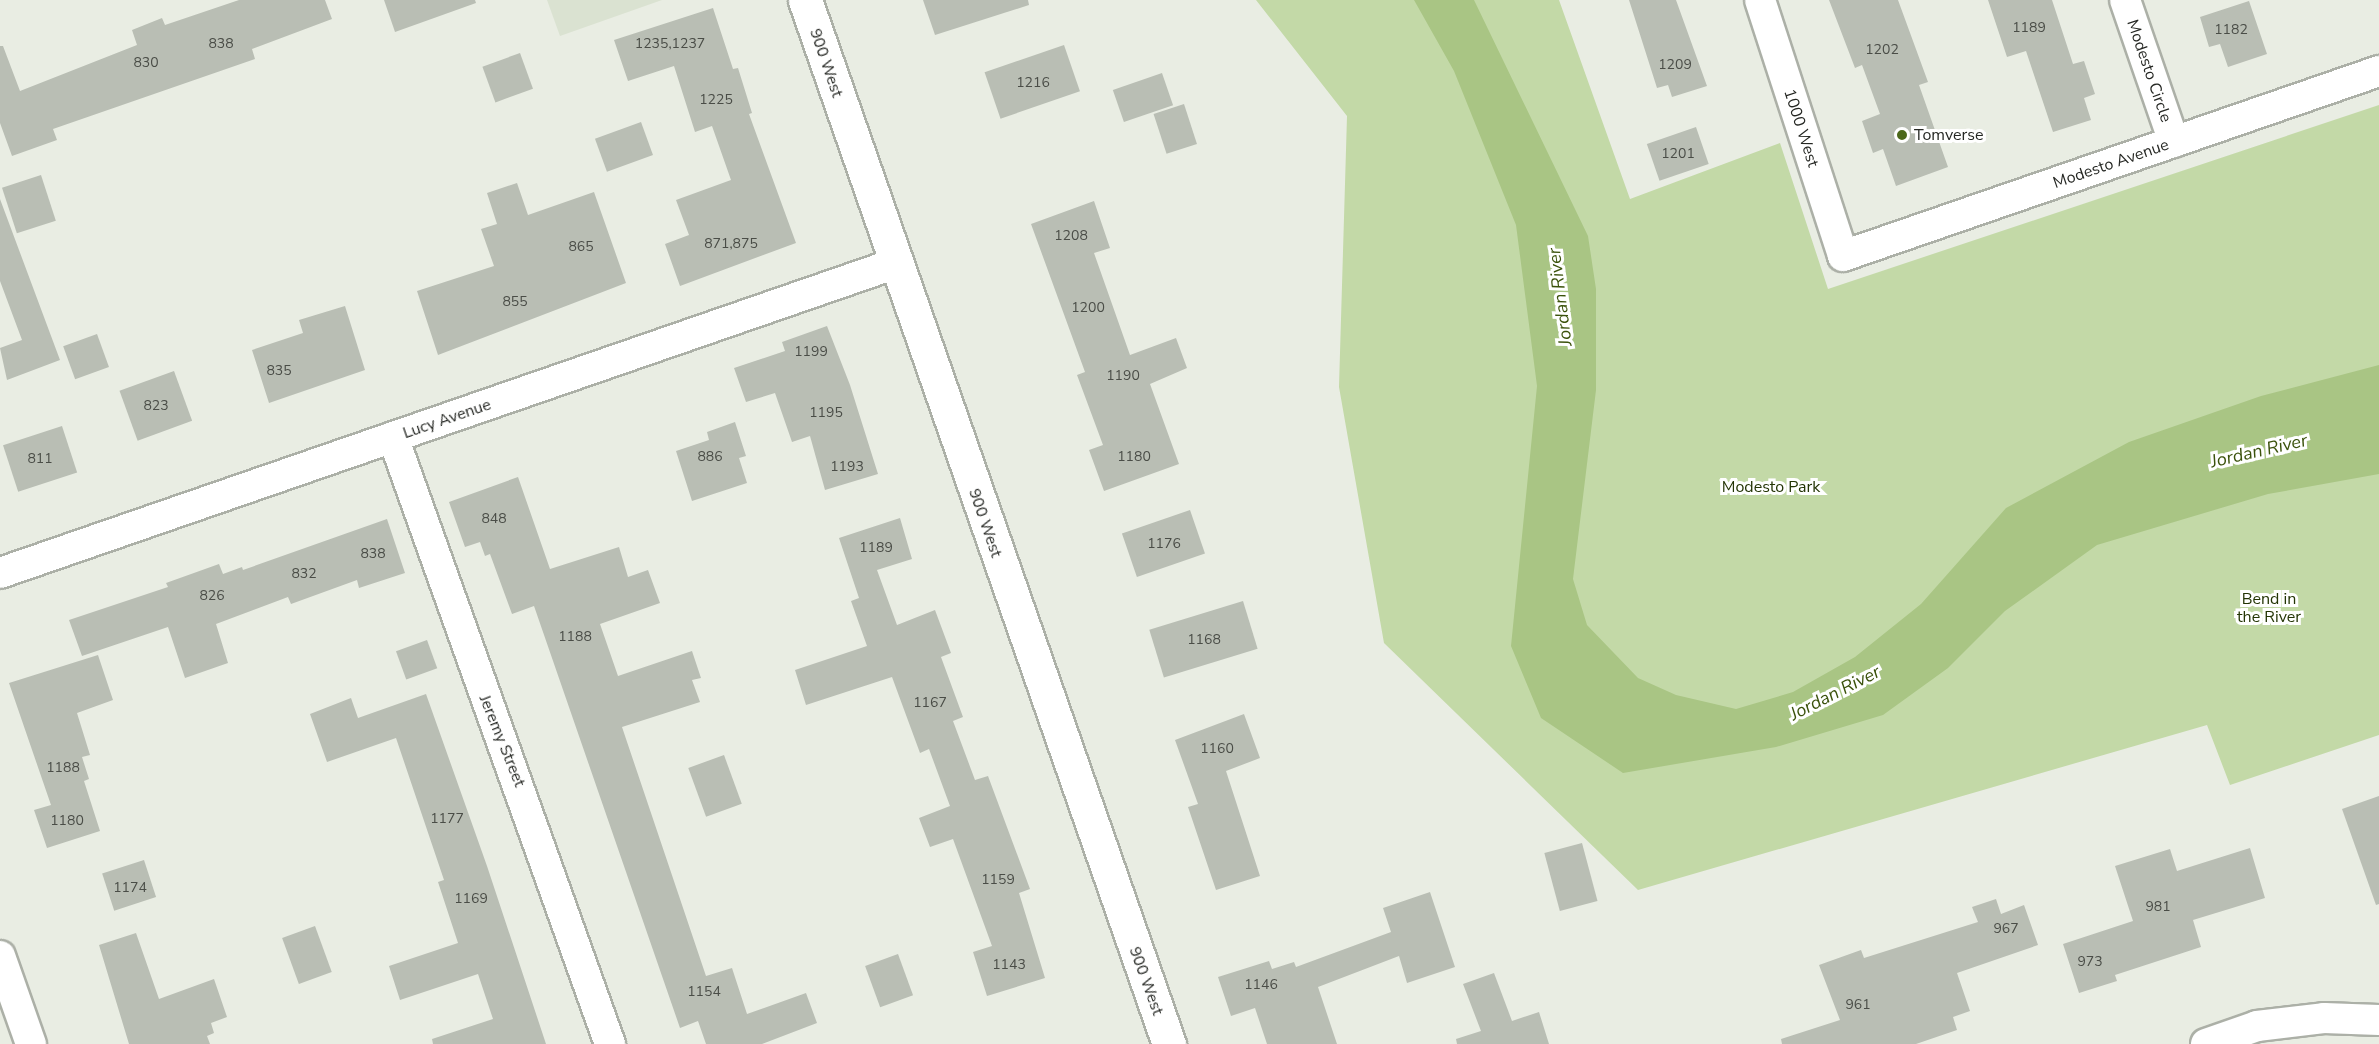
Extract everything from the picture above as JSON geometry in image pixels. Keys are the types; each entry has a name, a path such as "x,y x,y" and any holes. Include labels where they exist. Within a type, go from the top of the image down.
{"main road":[{"name":"900 West","path":"805,0 894,264 1169,1044"}],"street":[{"name":"1000 West","path":"1760,0 1843,256"},
{"name":"Modesto Circle","path":"2125,0 2174,142"},
{"name":"Modesto Avenue","path":"1843,256 2379,71"},
{"name":"Lucy Avenue","path":"0,573 894,264"},
{"name":"Jeremy Street","path":"393,437 610,1044"},
{"path":"0,956 27,1043"},
{"path":"2206,1044 2256,1026 2324,1018 2379,1020"}],"shaded area":[{"path":"547,0 662,0 560,36"}],"green space":[{"path":"1256,0 1559,0 1630,199 1780,143 1828,289 2379,105 2379,735 2230,785 2207,725 1638,890 1384,643 1339,387 1347,116"}],"water":[{"name":"Jordan River","path":"1414,0 1474,0 1588,236 1596,289 1596,390 1573,579 1587,625 1638,678 1676,695 1736,709 1793,692 1855,657 1921,604 2006,508 2129,442 2261,396 2379,365 2379,474 2268,494 2097,545 2005,611 1948,668 1883,715 1776,747 1623,773 1541,718 1511,646 1537,386 1516,225 1454,71"}],"building":[{"path":"239,0 325,0 332,19 252,49 255,59 53,129 57,140 12,156 0,123 0,46 3,46 20,91 137,45 132,30 162,18 165,25"},
{"path":"384,0 475,0 476,3 395,32"},
{"path":"923,0 1028,0 1029,5 935,35"},
{"path":"1629,0 1676,0 1707,86 1672,97 1668,85 1657,88"},
{"path":"1829,0 1898,0 1928,82 1919,85 1948,167 1896,186 1883,149 1873,153 1862,121 1880,114 1862,65 1855,68"},
{"path":"1988,0 2052,0 2073,64 2084,61 2095,94 2084,98 2091,120 2053,132 2026,51 2007,57"},
{"path":"2249,1 2267,54 2228,67 2220,44 2209,47 2200,17"},
{"path":"713,8 733,69 738,68 752,113 749,114 796,243 680,286 665,244 689,235 676,200 731,180 712,126 695,132 674,66 628,81 614,40"},
{"path":"1064,45 1080,91 1001,119 985,72"},
{"path":"520,53 533,89 495,102 482,67"},
{"path":"1162,73 1173,105 1124,122 1113,90"},
{"path":"1184,104 1197,144 1167,154 1154,114"},
{"path":"641,122 653,155 607,172 595,139"},
{"path":"1696,127 1709,164 1660,181 1647,144"},
{"path":"41,175 56,221 17,233 2,188"},
{"path":"517,183 528,215 594,192 626,283 438,355 417,291 494,266 481,229 497,224 487,193"},
{"path":"0,199 60,360 7,380 0,348 22,340 0,281"},
{"path":"1094,201 1110,248 1094,253 1130,355 1176,338 1187,368 1150,384 1179,464 1104,491 1089,450 1103,445 1077,375 1085,372 1031,224"},
{"path":"345,306 365,370 269,403 252,350 303,333 299,320"},
{"path":"827,326 850,385 878,474 825,490 810,436 792,442 775,393 746,402 734,368 785,351 782,342"},
{"path":"97,334 109,367 75,379 63,346"},
{"path":"174,371 192,421 138,441 119,391"},
{"path":"735,422 746,456 739,458 747,483 692,501 676,451 709,440 707,432"},
{"path":"62,426 77,473 18,492 3,445"},
{"path":"518,477 550,569 619,547 628,577 648,570 660,603 600,624 618,676 692,651 701,678 692,680 700,702 622,727 706,976 732,968 747,1014 806,993 817,1023 762,1044 706,1044 698,1021 680,1028 534,606 512,614 490,554 485,556 480,542 465,547 449,502"},
{"path":"1190,510 1205,553 1137,577 1122,533"},
{"path":"900,518 912,559 877,570 897,625 935,610 951,653 941,657 963,717 953,721 975,780 988,776 1030,889 1019,893 1045,978 987,996 973,952 992,946 953,839 930,847 919,818 950,806 929,749 920,753 892,677 806,705 795,670 867,646 851,601 859,598 839,538"},
{"path":"387,519 405,573 359,588 357,580 291,604 288,597 216,624 228,663 185,678 168,627 82,656 69,620 168,587 166,583 219,564 223,574 242,567 243,570"},
{"path":"1243,601 1258,649 1164,677 1149,630"},
{"path":"427,640 437,668 406,679 396,651"},
{"path":"98,655 113,700 77,713 90,755 82,757 89,779 84,781 100,831 47,848 34,810 51,805 9,683"},
{"path":"426,694 487,866 546,1044 433,1044 432,1039 493,1019 478,974 400,1000 389,966 458,943 438,882 444,880 396,738 327,762 310,714 351,698 358,718"},
{"path":"1244,714 1260,758 1226,771 1260,876 1216,890 1188,807 1198,804 1175,740"},
{"path":"724,755 742,804 706,817 688,768"},
{"path":"2379,796 2379,904 2376,905 2342,809"},
{"path":"1582,843 1598,901 1560,911 1544,853"},
{"path":"2250,848 2265,898 2193,920 2201,947 2115,975 2117,981 2079,993 2063,944 2133,921 2115,866 2170,849 2177,871"},
{"path":"144,860 156,897 114,911 102,874"},
{"path":"1430,892 1455,967 1407,983 1399,956 1318,987 1337,1044 1267,1044 1255,1008 1231,1016 1218,977 1269,961 1272,969 1294,962 1296,967 1391,932 1383,908"},
{"path":"1996,899 2001,914 2024,905 2038,945 1957,973 1970,1011 1953,1017 1957,1030 1916,1044 1782,1044 1781,1039 1840,1020 1819,965 1861,950 1864,958 1978,922 1972,907"},
{"path":"315,926 332,972 299,984 282,938"},
{"path":"136,933 159,999 214,979 227,1017 211,1023 214,1033 207,1036 210,1044 129,1044 99,945"},
{"path":"898,954 913,995 880,1007 865,966"},
{"path":"1494,973 1512,1021 1539,1012 1549,1044 1457,1044 1456,1039 1481,1031 1463,984"}],"place":[{"name":"Tomverse","path":"1902,135"}],"park label":[{"name":"Modesto Park","path":"1771,487"},
{"name":"Bend in the River","path":"2269,608"}]}
